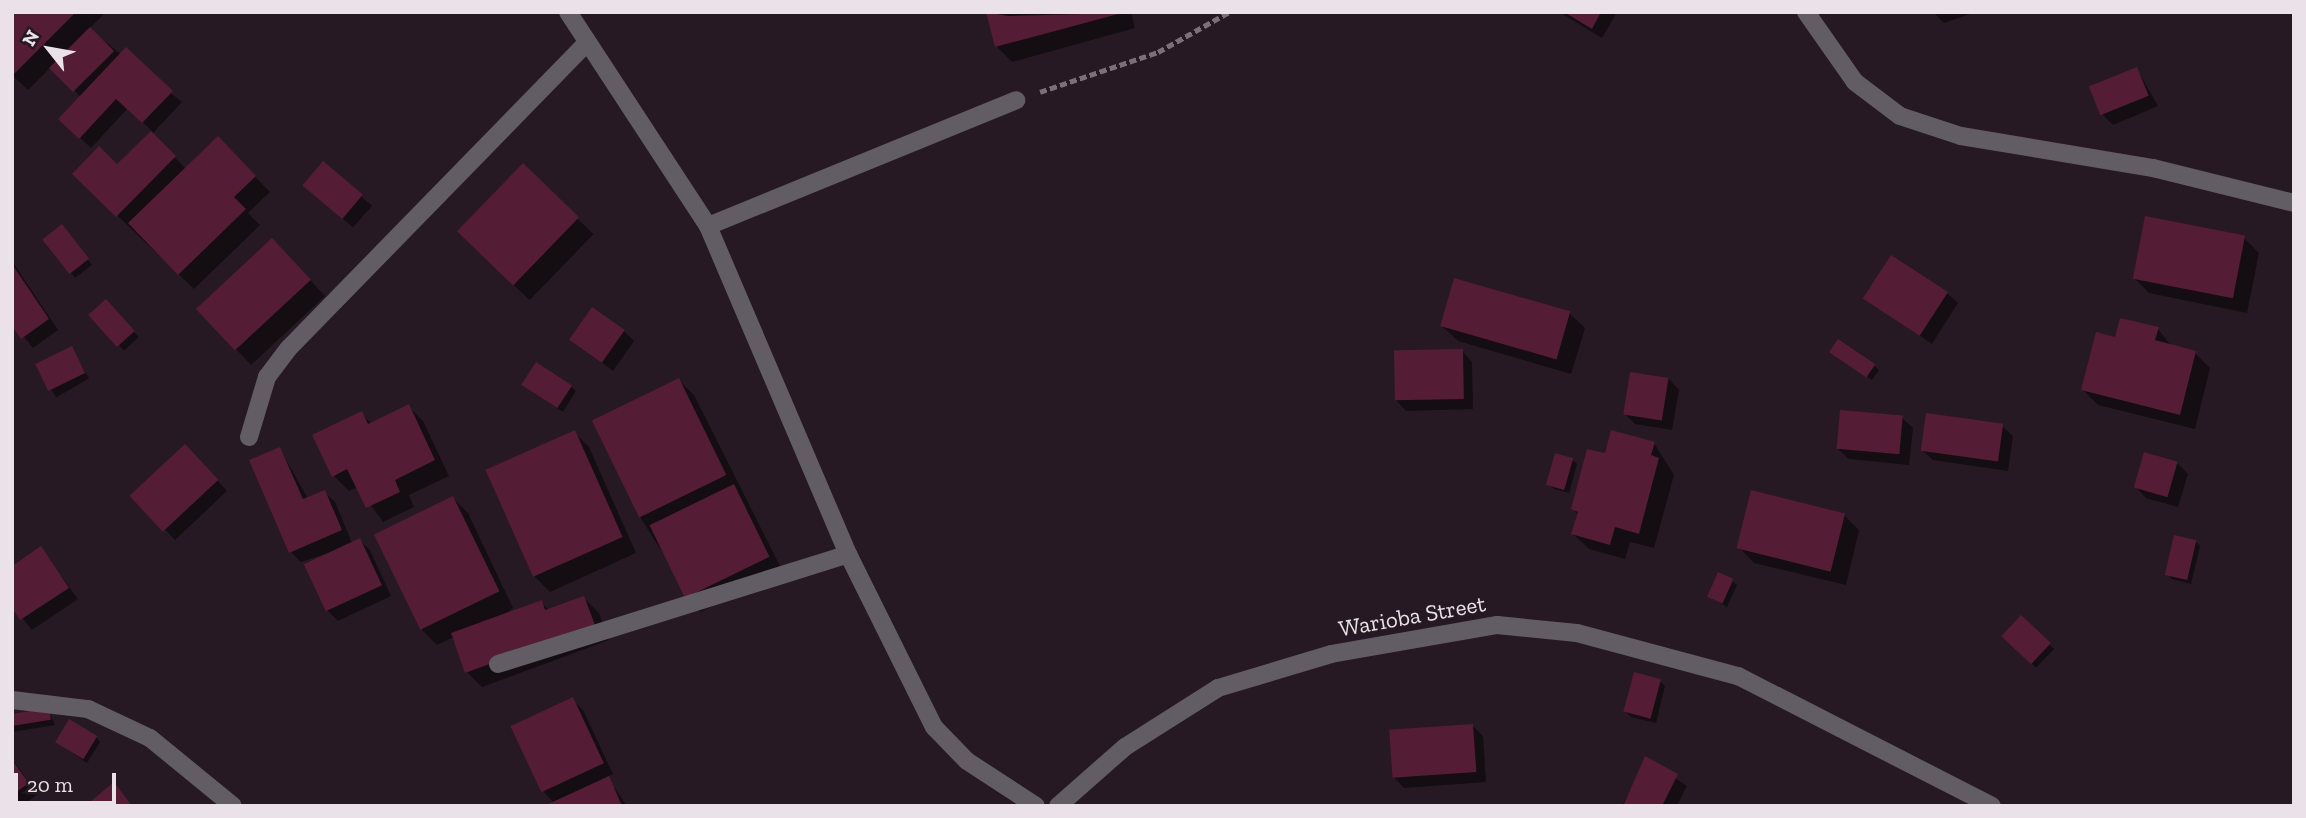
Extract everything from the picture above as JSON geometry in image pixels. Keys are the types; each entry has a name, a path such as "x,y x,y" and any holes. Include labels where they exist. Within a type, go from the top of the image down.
{"street":[{"path":"568,12 585,45 708,226 848,554 934,727 967,761 1036,806"},
{"path":"1806,12 1855,82 1900,116 1961,136 2153,168 2294,203"},
{"path":"249,437 267,377 289,348 585,45"},
{"path":"708,226 1016,100"},
{"path":"498,664 848,554"},
{"name":"Warioba Street","path":"1058,806 1125,747 1218,688 1305,660 1497,625 1577,633 1738,676 1992,806"},
{"path":"12,700 88,709 150,738 233,806"}],"path":[{"path":"1016,100 1158,52 1229,12"}],"building":[{"path":"12,12 76,12 12,76"},
{"path":"986,12 1008,16 1122,13 995,47"},
{"path":"1564,12 1601,12 1592,29"},
{"path":"90,27 114,51 73,92 49,68"},
{"path":"126,47 173,91 142,123 116,99 79,139 58,119"},
{"path":"2137,67 2149,96 2100,115 2089,86"},
{"path":"151,131 176,156 116,217 72,174 99,146 117,164"},
{"path":"218,136 256,176 234,197 246,209 178,275 128,223"},
{"path":"323,161 363,194 342,219 302,186"},
{"path":"523,163 579,217 513,286 457,231"},
{"path":"2145,216 2245,235 2233,298 2133,279"},
{"path":"62,224 89,259 69,274 42,239"},
{"path":"272,238 311,280 235,351 196,309"},
{"path":"1891,255 1948,292 1920,336 1863,299"},
{"path":"12,264 49,319 21,339 12,326"},
{"path":"1454,278 1570,311 1557,359 1440,326"},
{"path":"106,299 135,331 117,347 88,315"},
{"path":"592,307 625,330 602,363 569,340"},
{"path":"2120,318 2159,327 2155,340 2196,351 2180,415 2081,390 2096,332 2115,337"},
{"path":"1838,339 1875,364 1866,377 1829,352"},
{"path":"72,346 85,373 48,391 35,364"},
{"path":"1463,349 1464,399 1395,400 1394,350"},
{"path":"536,362 572,385 557,408 521,385"},
{"path":"1630,372 1669,378 1662,421 1623,414"},
{"path":"679,378 726,475 639,518 592,421"},
{"path":"409,404 435,460 395,480 400,492 366,508 347,469 332,477 312,435 362,411 368,424"},
{"path":"1840,410 1903,415 1899,454 1837,449"},
{"path":"1926,413 2003,424 1998,461 1921,451"},
{"path":"575,430 623,537 533,577 485,470"},
{"path":"1611,430 1655,442 1651,455 1659,458 1639,534 1615,527 1610,545 1571,534 1578,512 1571,509 1587,449 1605,453"},
{"path":"185,444 218,480 163,532 129,496"},
{"path":"280,447 303,499 325,490 342,530 289,553 249,460"},
{"path":"2144,452 2178,462 2167,497 2134,488"},
{"path":"1555,453 1573,458 1564,490 1546,485"},
{"path":"734,484 770,557 685,598 650,525"},
{"path":"1751,490 1845,513 1831,572 1736,548"},
{"path":"453,496 499,591 420,630 374,535"},
{"path":"2174,535 2196,540 2187,580 2165,575"},
{"path":"360,538 382,585 326,611 304,564"},
{"path":"41,546 69,588 20,620 12,608 12,566"},
{"path":"1718,572 1734,579 1723,604 1707,597"},
{"path":"584,596 595,625 465,673 451,633 542,600 545,610"},
{"path":"2021,615 2051,643 2031,664 2001,636"},
{"path":"1634,672 1661,679 1650,719 1623,712"},
{"path":"573,697 604,763 541,792 510,726"},
{"path":"49,708 51,720 13,726 12,714"},
{"path":"69,719 97,736 83,759 55,742"},
{"path":"1473,724 1476,772 1393,778 1389,730"},
{"path":"1645,756 1678,774 1662,806 1623,806"},
{"path":"12,760 29,783 12,795"},
{"path":"609,776 622,806 544,806"},
{"path":"114,782 132,806 85,806"}]}
